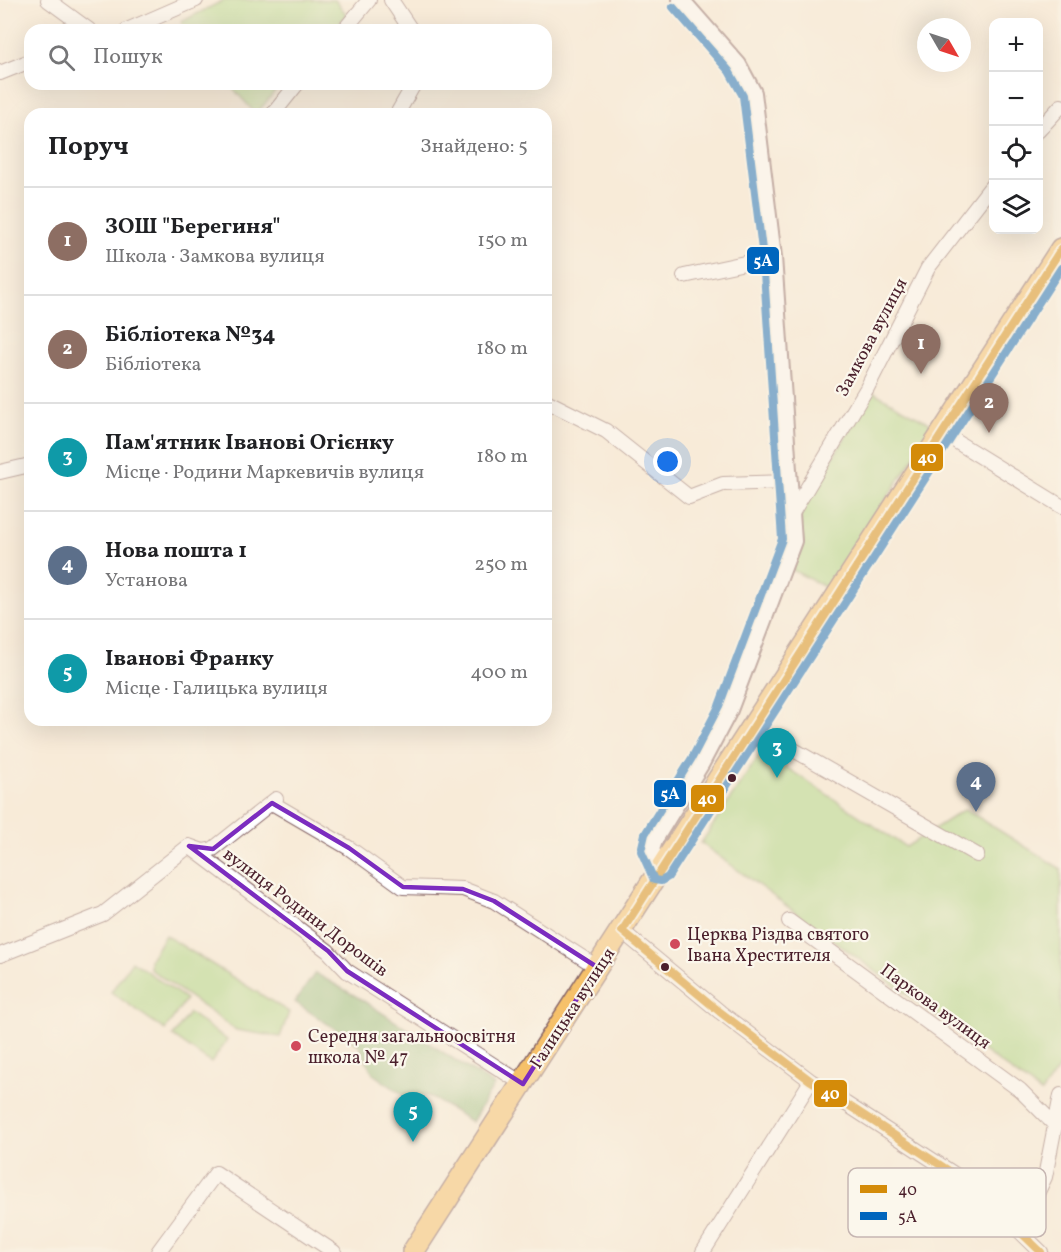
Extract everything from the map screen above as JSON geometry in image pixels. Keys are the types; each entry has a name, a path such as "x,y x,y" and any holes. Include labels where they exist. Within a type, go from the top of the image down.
{"main road":[{"name":"Галицька вулиця","path":"414,1252 944,434 1061,249"}],"street":[{"path":"48,0 81,24"},
{"path":"142,24 196,0"},
{"path":"349,24 369,0"},
{"path":"392,0 407,24"},
{"path":"659,871 651,849 655,838 701,763 729,710 793,541 773,257 753,93 738,64 681,0"},
{"path":"0,73 24,63"},
{"path":"278,108 292,90"},
{"path":"400,108 411,90"},
{"path":"1043,126 1061,106"},
{"name":"Замкова вулиця","path":"791,515 867,388 928,268 989,188"},
{"path":"684,276 773,257"},
{"path":"552,404 606,431 689,497 723,484 788,482"},
{"path":"944,434 1061,506"},
{"path":"0,472 24,466"},
{"path":"754,727 977,855"},
{"path":"0,955 103,914 189,846 203,851 213,849 274,801 349,848 403,887 463,889 494,901 597,968"},
{"name":"вулиця Родини Дорошів","path":"189,846 328,951 347,971 523,1084"},
{"name":"Паркова вулиця","path":"789,921 1020,1090 1056,1126"},
{"path":"622,931 720,1012 811,1081 945,1168"},
{"path":"704,1252 811,1081"},
{"path":"1046,1168 1061,1095"},
{"path":"158,1252 216,1173 334,1252"},
{"path":"1025,1237 1041,1252"}],"highlighted area":[{"path":"272,803 349,848 403,887 463,889 494,901 597,967 523,1084 347,971 328,951 189,846 213,849"}],"green space":[{"path":"224,0 335,0 347,15 339,24 182,24 181,22"},
{"path":"234,90 276,90 261,108 251,108"},
{"path":"873,392 935,426 827,588 790,569 803,542 797,516"},
{"path":"762,751 906,847 965,809 1061,869 1061,1065 1041,1093 701,843"},
{"path":"165,935 289,1012 280,1037 236,1030 150,969 150,959"},
{"path":"132,961 186,999 165,1030 111,992"},
{"path":"315,973 359,998 494,1085 472,1122 429,1096 405,1096 373,1074 359,1045 295,1002"},
{"path":"189,1013 227,1040 211,1063 173,1036"}],"transit line":[{"name":"5А","path":"673,7 729,71 743,96 763,258 782,539 719,706 692,758 645,834 641,851 654,880 661,881 668,877 1061,268"},
{"name":"40","path":"622,931 1061,249"},
{"name":"40","path":"622,931 720,1012 811,1081 945,1168"},
{"name":"40","path":"1026,1237 1041,1252"}],"place":[{"name":"ЗОШ \"Берегиня\"","path":"921,374"},
{"name":"Бібліотека №34","path":"989,433"},
{"name":"Пам'ятник Іванові Огієнку","path":"777,778"},
{"name":"Нова пошта 1","path":"976,812"},
{"name":"Церква Різдва святого Івана Хрестителя","path":"675,944"},
{"name":"Середня загальноосвітня школа № 47","path":"296,1046"},
{"name":"Іванові Франку","path":"413,1142"}]}
